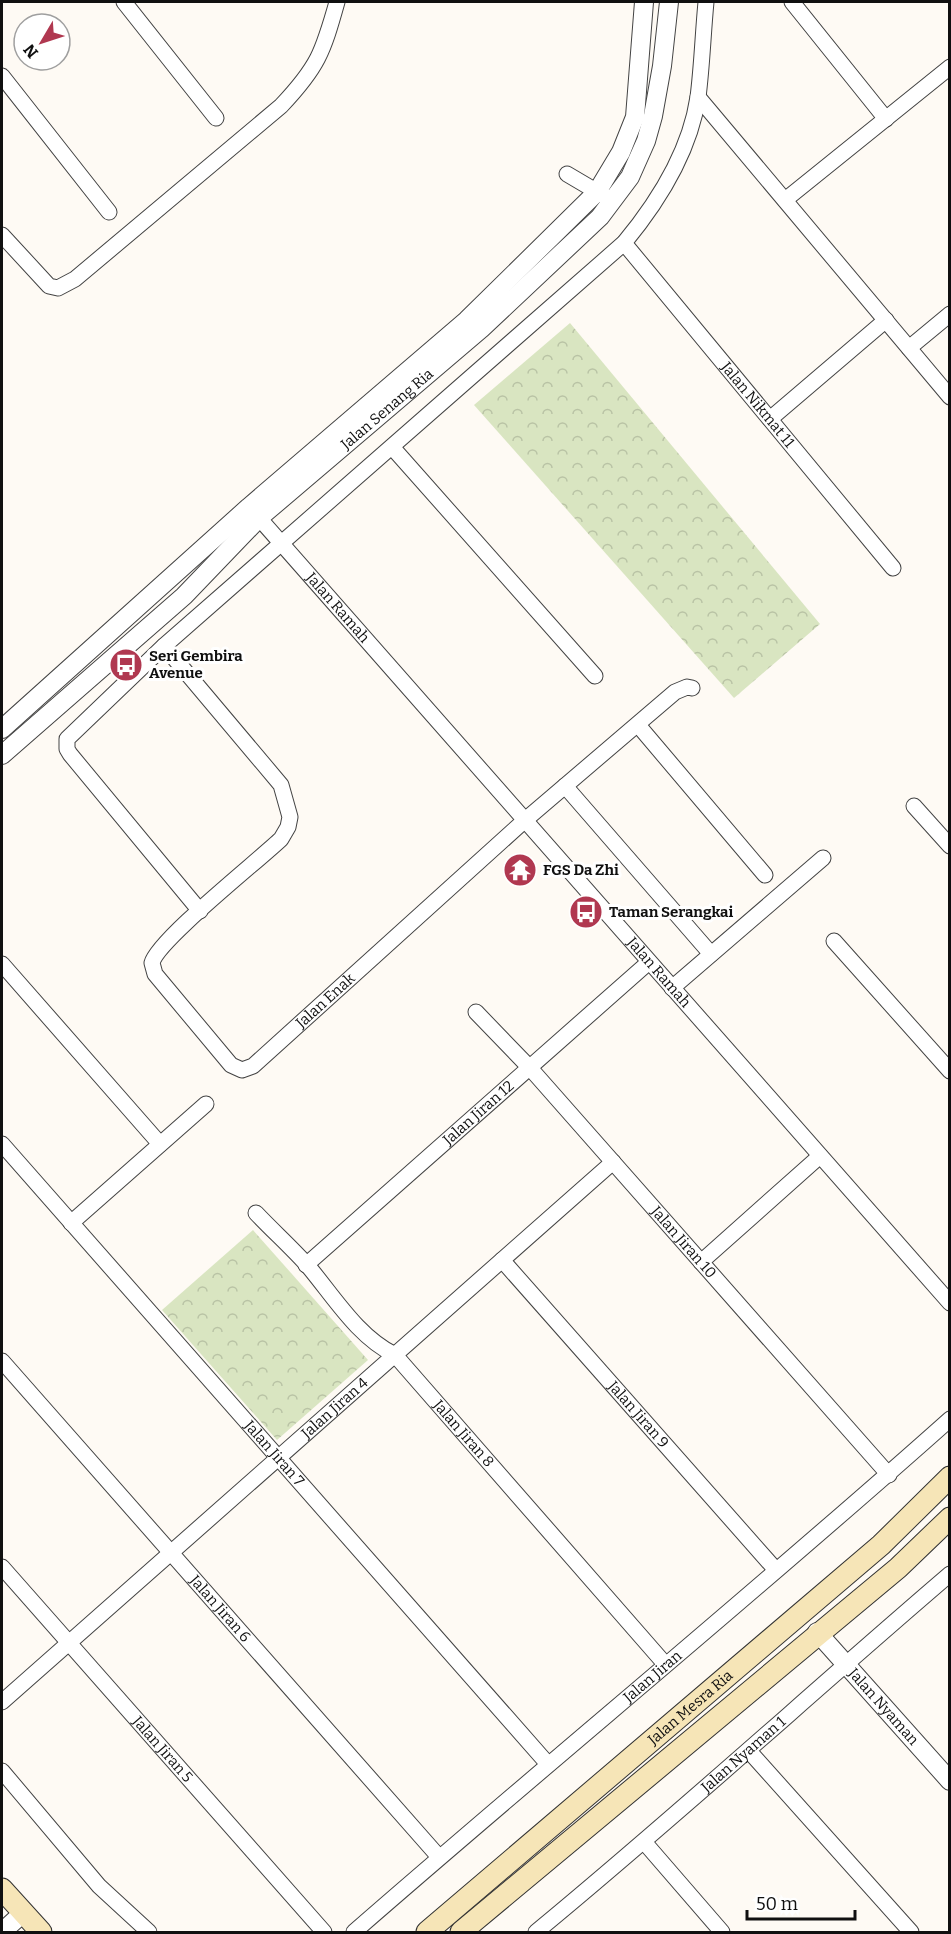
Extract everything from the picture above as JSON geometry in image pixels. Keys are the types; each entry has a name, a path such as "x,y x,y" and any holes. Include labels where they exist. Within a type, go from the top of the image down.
{"main road":[{"name":"Jalan Mesra Ria","path":"427,1932 881,1545 950,1477"},
{"name":"Jalan Mesra Ria","path":"461,1932 817,1632 898,1568 950,1518"},
{"path":"2,1888 29,1925"}],"street":[{"path":"124,2 216,118"},
{"path":"2,235 40,279 49,286 58,288 75,279 281,106 308,77 321,55 337,2"},
{"name":"Jalan Senang Ria","path":"2,755 184,596 254,513 467,320 597,192 621,152 635,117 644,2"},
{"name":"Jalan Senang Ria","path":"2,729 254,513 481,328 613,202 639,158 653,116 669,2"},
{"path":"164,646 273,774 289,808 288,827 281,839 200,910 70,754 67,749 67,739 76,727 164,646 624,243 646,215 668,180 693,119 698,97 706,2"},
{"path":"792,2 886,119"},
{"path":"785,200 950,67"},
{"path":"2,76 109,212"},
{"path":"698,97 950,397"},
{"path":"567,174 613,202"},
{"name":"Jalan Nikmat 11","path":"624,243 892,568"},
{"path":"909,348 950,314"},
{"path":"770,419 885,320"},
{"path":"392,447 595,676"},
{"name":"Jalan Ramah","path":"254,513 950,1303"},
{"path":"524,821 675,692 687,687 692,688"},
{"path":"638,725 765,874"},
{"path":"565,786 711,954"},
{"path":"914,806 950,846"},
{"name":"Jalan Enak","path":"200,910 159,951 152,963 155,974 231,1065 248,1069 524,821"},
{"path":"672,988 823,858"},
{"path":"834,941 950,1071"},
{"name":"Jalan Jiran 12","path":"306,1265 649,962"},
{"path":"2,964 160,1144"},
{"name":"Jalan Jiran 10","path":"476,1012 530,1068 889,1475"},
{"path":"71,1223 206,1104"},
{"name":"Jalan Jiran 7","path":"2,1144 548,1763"},
{"path":"701,1262 820,1156"},
{"name":"Jalan Jiran 4","path":"2,1702 613,1162"},
{"name":"Jalan Jiran 8","path":"256,1213 306,1265 358,1327 381,1348 395,1354 665,1664"},
{"name":"Jalan Jiran 9","path":"502,1260 775,1569"},
{"name":"Jalan Jiran 6","path":"2,1361 439,1857"},
{"name":"Jalan Jiran","path":"354,1932 775,1569 889,1475 950,1419"},
{"name":"Jalan Jiran 5","path":"2,1567 324,1932"},
{"name":"Jalan Nyaman 1","path":"544,1930 749,1751 845,1663 950,1574"},
{"name":"Jalan Nyaman","path":"817,1632 950,1781"},
{"path":"749,1751 911,1932"},
{"path":"2,1771 99,1886 149,1932"},
{"path":"645,1843 722,1932"},
{"path":"2,1932 29,1925"}],"green space":[{"path":"570,323 820,624 734,698 474,405"},
{"path":"253,1230 368,1360 277,1440 162,1310"}],"place":[{"name":"Seri Gembira Avenue","path":"126,665"},
{"name":"FGS Da Zhi","path":"520,870"},
{"name":"Taman Serangkai","path":"586,912"}]}
